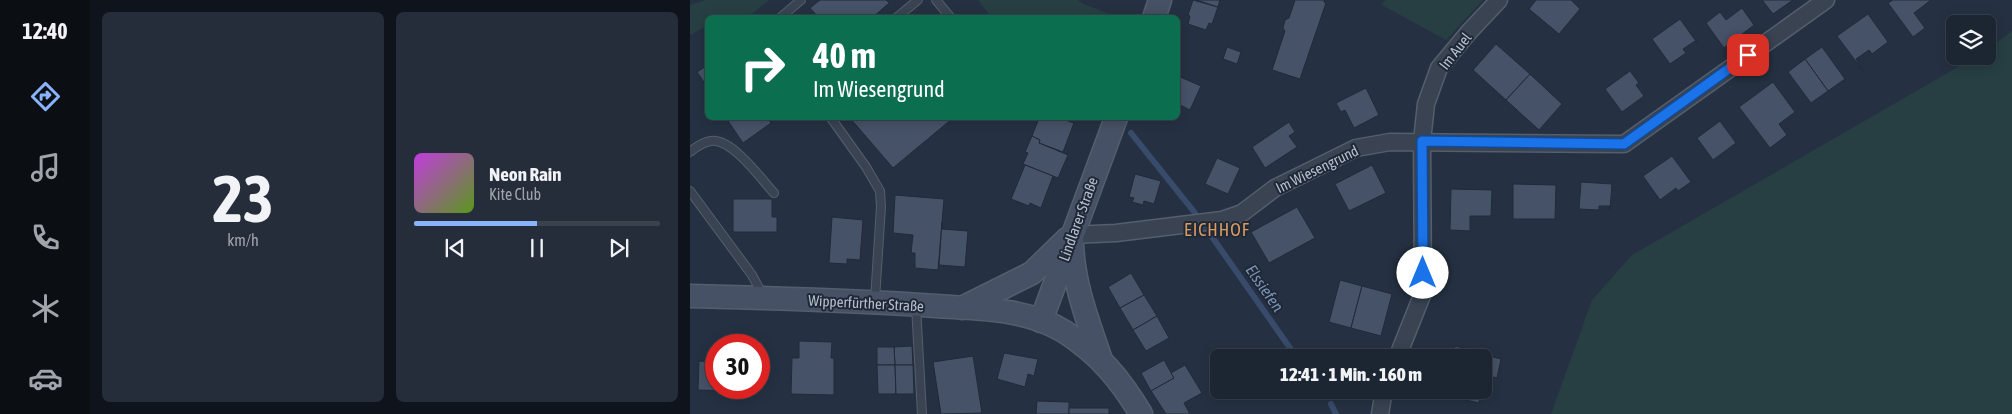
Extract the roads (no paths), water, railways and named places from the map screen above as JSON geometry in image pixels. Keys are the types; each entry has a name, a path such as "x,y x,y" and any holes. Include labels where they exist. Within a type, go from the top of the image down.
{"main road":[{"path":"1155,15 1160,0"},
{"name":"Lindlarer Straße","path":"1041,321 1115,120"},
{"path":"962,308 1032,273 1072,234"},
{"path":"1072,234 1072,259 1078,291 1101,360 1123,384 1141,414"},
{"name":"Wipperfürther Straße","path":"690,296 874,302 1015,312 1064,332 1101,360"}],"street":[{"name":"Im Auel","path":"1401,349 1423,292 1422,141 1426,104 1439,68 1499,0"},
{"name":"Im Wiesengrund","path":"1072,234 1116,233 1222,220 1242,213 1275,188 1356,148 1390,142 1624,144 1826,0"},
{"path":"1380,414 1382,399"}],"lane":[{"path":"784,15 801,0"},
{"path":"900,15 918,0"},
{"path":"936,0 948,15"},
{"path":"831,120 880,191 881,207 874,302"},
{"path":"690,152 698,145 712,140 722,142 744,159 774,193"},
{"path":"690,190 752,275 764,298"},
{"path":"916,305 922,414"}],"waterway":[{"name":"Elssiefen","path":"1131,133 1195,213"},
{"name":"Elssiefen","path":"1210,234 1291,349"},
{"name":"Elssiefen","path":"1331,404 1336,414"}],"district":[{"name":"EICHHOF","path":"1217,229"}]}
